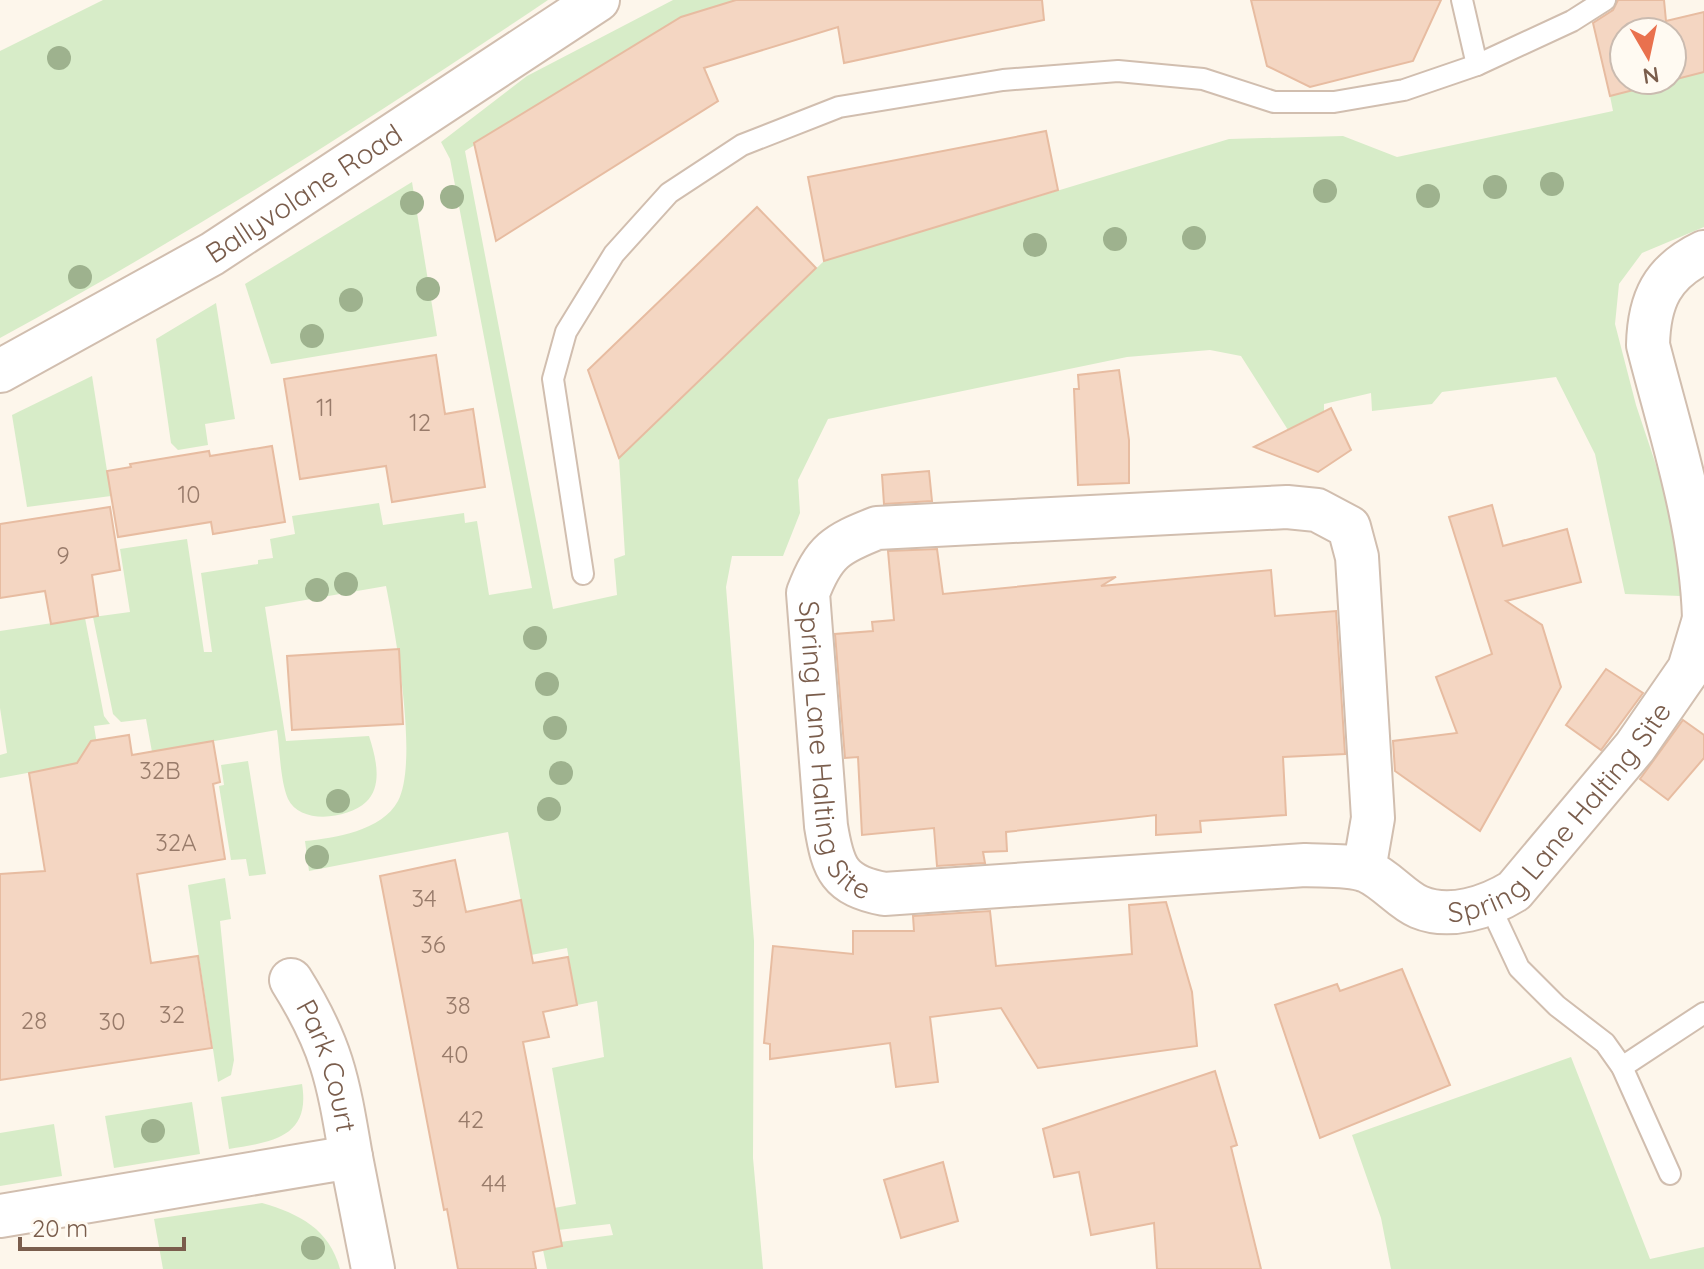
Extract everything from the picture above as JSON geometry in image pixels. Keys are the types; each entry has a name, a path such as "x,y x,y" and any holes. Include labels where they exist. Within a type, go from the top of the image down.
{"street":[{"name":"Ballyvolane Road","path":"0,371 81,330 212,254 598,0"},
{"name":"Spring Lane Halting Site","path":"1364,870 1373,818 1357,557 1349,527 1317,510 1287,507 877,528 839,542 818,565 808,593 826,826 832,861 854,888 884,894 1305,865 1364,870 1391,884 1418,907 1450,911 1490,906 1514,891 1635,747 1689,669 1704,619 1703,571 1694,522 1648,345 1649,315 1659,285 1682,262 1704,252"},
{"name":"Park Court","path":"291,980 320,1026 336,1070 373,1269"},
{"name":"Park Court","path":"0,1216 351,1157"}],"lane":[{"path":"1462,0 1477,65"},
{"path":"583,574 553,379 566,332 614,254 669,193 742,145 839,107 1003,80 1118,71 1203,79 1274,102 1334,102 1404,90 1477,65 1572,21 1605,0"},
{"path":"1490,906 1519,968 1557,1006 1605,1043 1622,1067 1670,1174"},
{"path":"1622,1067 1704,1013"}],"green space":[{"path":"103,0 548,0 278,175 140,259 0,338 0,51"},
{"path":"673,0 736,0 683,17 465,151 553,609 617,595 614,559 625,555 619,458 824,261 1229,139 1343,136 1397,157 1613,111 1610,96 1688,96 1688,76 1704,72 1704,227 1642,253 1619,284 1615,324 1636,405 1670,507 1683,582 1681,596 1625,594 1595,454 1556,377 1442,392 1432,404 1372,411 1371,393 1324,404 1324,412 1288,430 1241,356 1210,350 1127,357 828,419 798,480 800,513 783,556 732,556 726,587 754,941 753,1158 763,1269 547,1269 543,1250 560,1247 560,1242 613,1235 610,1224 558,1230 554,1208 576,1204 552,1068 604,1057 597,1001 577,1005 567,948 531,955 508,832 309,871 305,841 343,835 381,819 398,801 404,782 406,727 386,586 265,607 286,741 369,736 374,752 376,779 372,795 358,808 325,817 303,813 288,799 277,730 152,752 146,719 121,722 113,714 93,617 130,612 120,549 187,539 204,652 212,652 201,573 258,564 258,560 273,558 270,539 295,534 292,516 379,503 383,525 464,513 465,523 477,521 489,595 532,588 450,159 441,142 527,76"},
{"path":"412,182 437,336 271,364 245,284"},
{"path":"216,303 235,419 205,424 208,445 178,450 171,443 156,339"},
{"path":"92,376 111,496 27,507 12,415"},
{"path":"85,618 104,716 110,724 94,726 106,800 76,764 0,778 0,755 7,753 0,708 0,631"},
{"path":"248,761 266,874 249,876 246,859 231,860 219,786 224,785 221,765"},
{"path":"225,878 231,919 220,921 234,1060 231,1075 218,1082 188,885"},
{"path":"1571,1057 1650,1259 1704,1247 1704,1269 1391,1269 1381,1218 1352,1135"},
{"path":"302,1084 303,1102 294,1126 273,1140 229,1149 221,1097"},
{"path":"192,1102 200,1154 114,1168 105,1116"},
{"path":"54,1124 62,1176 0,1186 0,1133"},
{"path":"262,1203 289,1212 321,1233 329,1243 340,1269 163,1269 154,1219"}],"building":[{"path":"736,0 1042,0 1044,20 844,63 838,27 704,68 718,101 496,241 474,143 681,17"},
{"path":"1251,0 1441,0 1413,61 1310,87 1267,66"},
{"path":"1618,0 1664,0 1666,16 1608,16 1608,87 1593,23 1613,10"},
{"path":"1704,12 1704,72 1688,76 1687,16"},
{"path":"1046,131 1058,190 824,261 808,177"},
{"path":"757,207 816,268 619,458 588,370"},
{"path":"436,355 445,414 473,409 485,487 392,502 386,466 300,479 284,379"},
{"path":"1119,370 1129,440 1129,483 1078,485 1074,389 1079,389 1078,375"},
{"path":"1331,408 1351,450 1318,472 1254,447"},
{"path":"272,446 285,522 213,534 211,522 118,537 107,471 131,467 130,464 209,451 210,456"},
{"path":"929,471 932,501 884,504 882,475"},
{"path":"1492,505 1503,546 1567,529 1581,582 1506,601 1542,625 1561,687 1480,831 1395,771 1393,741 1457,733 1436,677 1492,654 1449,517"},
{"path":"110,507 120,570 92,575 98,616 51,624 45,591 0,598 0,524"},
{"path":"937,549 943,594 1116,577 1101,586 1271,570 1275,616 1336,611 1345,754 1283,757 1286,815 1200,821 1201,832 1156,835 1156,815 1006,832 1007,851 983,852 985,863 937,866 934,828 862,835 858,757 845,758 835,634 873,631 872,622 894,620 888,551"},
{"path":"399,649 403,724 292,730 287,656"},
{"path":"1606,669 1643,693 1601,750 1566,725"},
{"path":"1683,720 1704,735 1704,758 1668,800 1640,779"},
{"path":"129,735 132,755 213,741 220,782 213,784 225,859 137,874 151,963 198,956 212,1048 0,1080 0,874 45,871 29,773 77,763 91,741"},
{"path":"455,860 466,912 521,900 533,963 568,957 577,1005 543,1012 549,1037 523,1042 562,1246 533,1252 536,1269 458,1269 447,1209 444,1210 380,876"},
{"path":"1166,902 1192,992 1197,1046 1038,1068 1001,1008 930,1017 938,1082 896,1087 890,1043 770,1059 770,1044 764,1043 773,946 853,954 853,931 914,931 913,916 990,911 996,966 1132,954 1129,905"},
{"path":"1402,969 1450,1085 1320,1138 1275,1005 1337,984 1340,991"},
{"path":"1215,1071 1237,1145 1231,1147 1261,1269 1157,1269 1154,1223 1091,1235 1079,1172 1054,1177 1043,1129"},
{"path":"943,1162 958,1221 901,1238 884,1180"}]}
